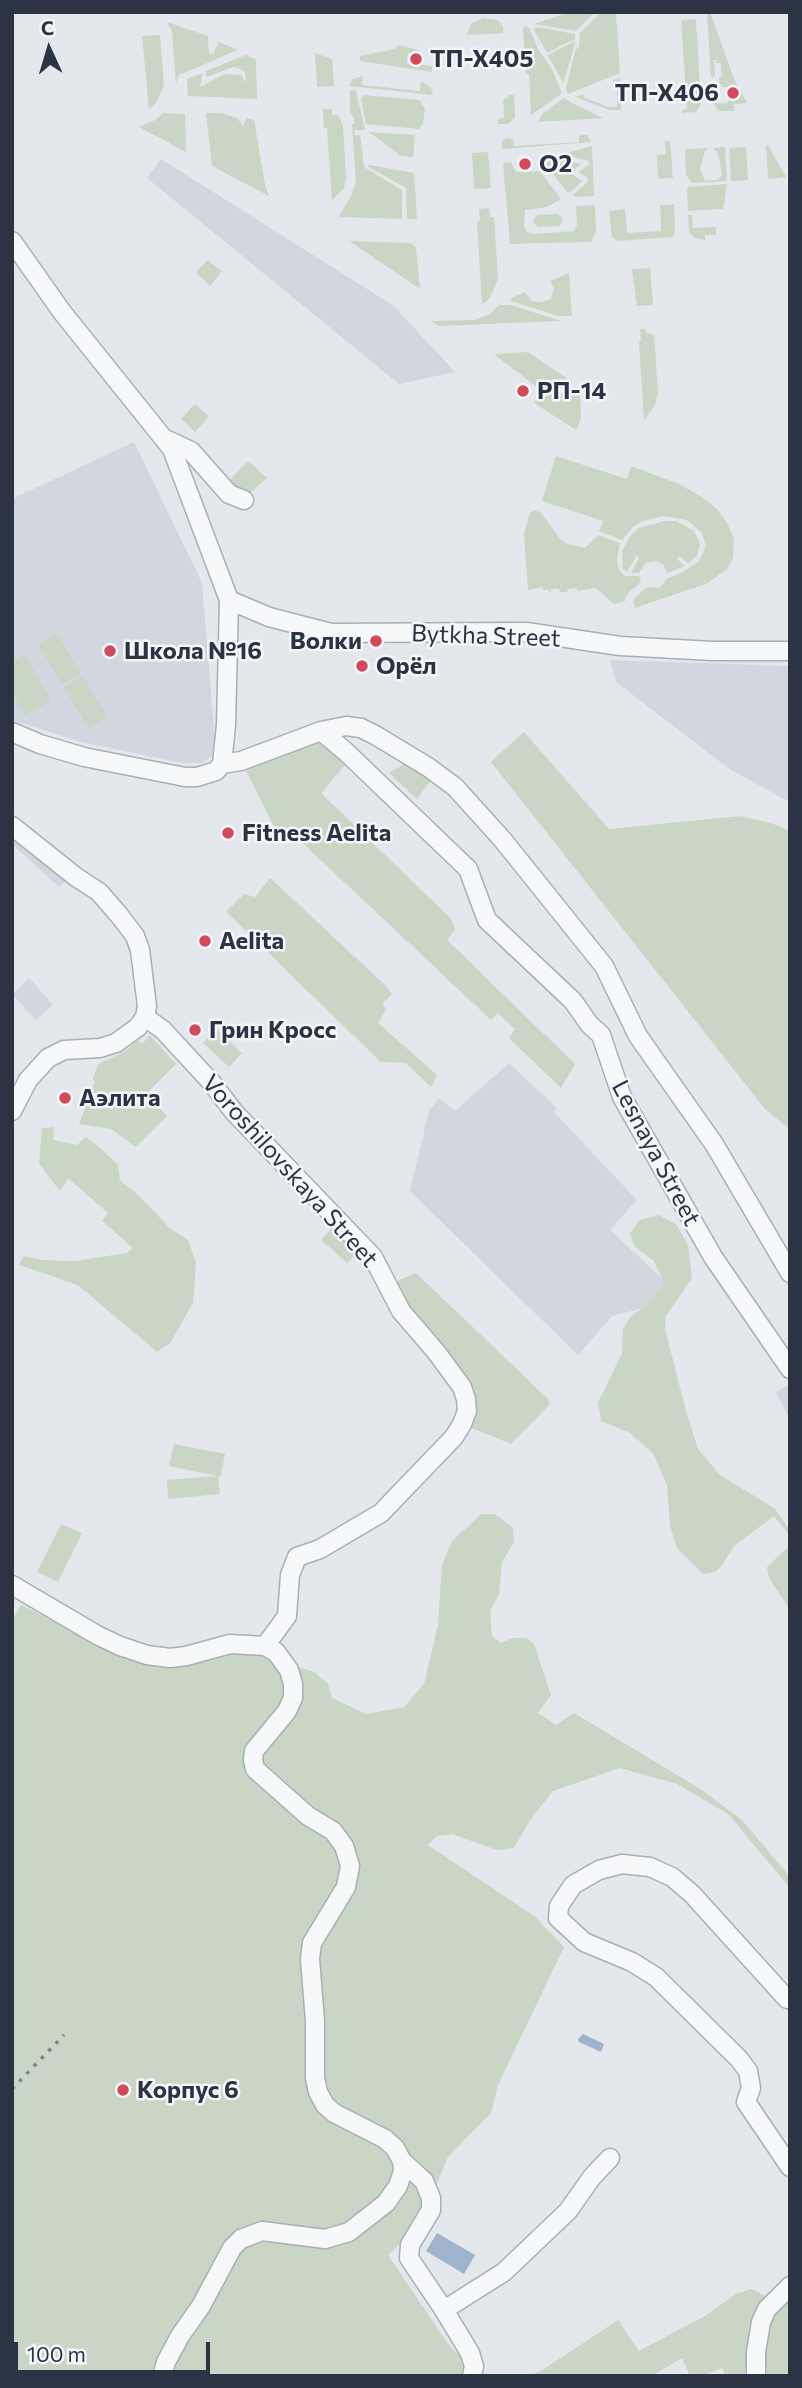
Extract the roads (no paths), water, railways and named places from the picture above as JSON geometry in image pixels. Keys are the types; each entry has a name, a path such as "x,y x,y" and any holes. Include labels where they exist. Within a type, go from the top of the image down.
{"street":[{"path":"12,241 62,313 172,449 229,600 226,725 222,764"},
{"path":"165,439 191,452 229,494 244,500"},
{"name":"Bytkha Street","path":"229,600 269,618 331,633 526,632 620,646 713,651 790,651"},
{"name":"Lesnaya Street","path":"321,731 346,726 360,728 411,756 455,787 502,839 604,966 638,1036 714,1144 790,1273"},
{"path":"12,732 40,744 84,757 185,777 208,775 222,764 241,761 321,731"},
{"name":"Lesnaya Street","path":"321,731 468,869 487,920 573,1000 589,1024 601,1035 622,1097 686,1211 713,1257 790,1369"},
{"path":"12,826 99,892 135,936 145,973 147,1006 145,1017 138,1027 116,1043 100,1048 64,1050 48,1058 28,1080 12,1111"},
{"name":"Voroshilovskaya Street","path":"145,1017 163,1030 212,1082 234,1112 373,1257 401,1311 437,1353 466,1399 467,1411 454,1437 381,1513 320,1549 297,1557 290,1575 286,1616 265,1646"},
{"path":"12,1585 97,1635 147,1655 170,1658 230,1644 265,1646 276,1652 289,1670 293,1698 287,1711 254,1751 255,1769 308,1816 333,1831 344,1846 350,1866 346,1887 312,1943 310,1959 315,2078 318,2092 325,2105 334,2113 385,2139 395,2148 402,2161 424,2181 431,2198 431,2210 410,2245 409,2258 470,2353 474,2366 472,2376"},
{"path":"788,1999 692,1894 672,1877 650,1867 622,1864 598,1870 573,1885 559,1906 558,1918 584,1942 632,1962 656,1977 738,2059 748,2071 751,2088 746,2102 790,2166"},
{"path":"444,2310 504,2272 568,2211 592,2177 610,2158"},
{"path":"162,2376 166,2362 201,2306 232,2248 242,2239 262,2231 325,2239 349,2232 386,2203 398,2186 403,2171 402,2161"},
{"path":"756,2376 756,2352 761,2322 767,2309 790,2286"}],"water":[{"path":"583,2034 604,2044 601,2052 579,2042 578,2039"},
{"path":"437,2233 475,2255 464,2274 426,2251"}],"railway":[{"path":"12,2089 64,2035"}],"place":[{"name":"ТП-Х405","path":"416,59"},
{"name":"ТП-Х406","path":"733,93"},
{"name":"O2","path":"525,164"},
{"name":"РП-14","path":"523,391"},
{"name":"Волки","path":"376,641"},
{"name":"Школа №16","path":"110,651"},
{"name":"Орёл","path":"362,666"},
{"name":"Fitness Aelita","path":"228,833"},
{"name":"Aelita","path":"205,941"},
{"name":"Грин Кросс","path":"195,1030"},
{"name":"Аэлита","path":"65,1098"},
{"name":"Корпус 6","path":"123,2090"}]}
